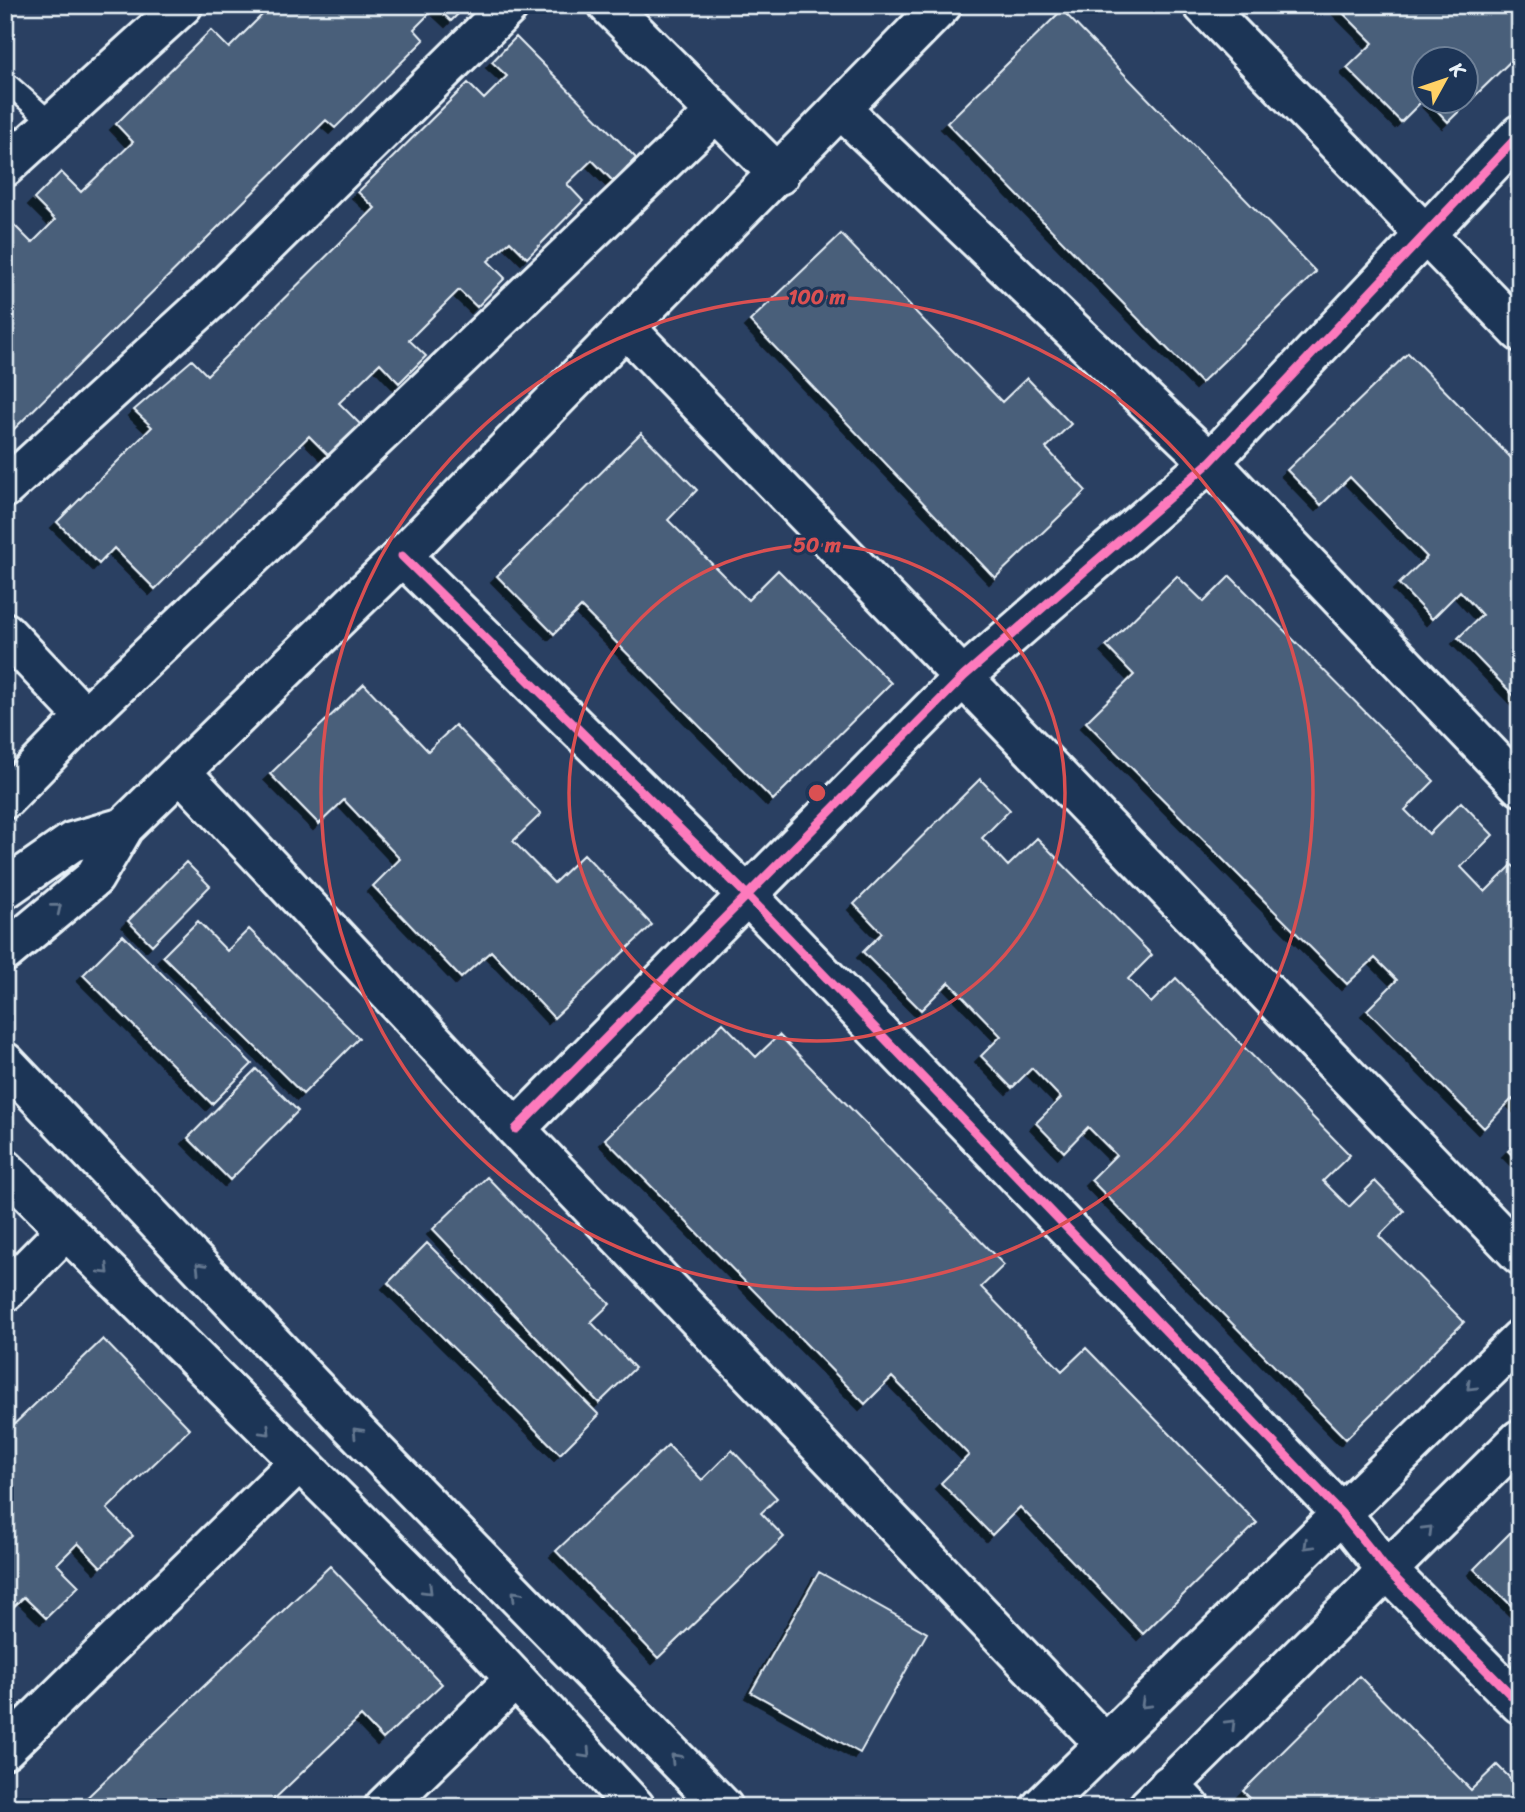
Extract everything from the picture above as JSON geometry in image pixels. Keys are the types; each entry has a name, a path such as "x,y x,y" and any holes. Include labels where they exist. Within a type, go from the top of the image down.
{"street":[{"path":"5,167 183,5"},
{"path":"5,488 216,295 510,5"},
{"path":"608,5 779,175"},
{"path":"1203,5 1520,332"},
{"path":"5,952 94,878 124,827 402,556 779,175 941,6"},
{"path":"842,110 1210,462 1520,786"},
{"path":"5,799 85,717 716,112"},
{"path":"516,1129 964,676 1210,462 1520,134"},
{"path":"627,329 1520,1255"},
{"path":"402,556 747,895 1341,1513 1387,1570 1520,1703"},
{"path":"5,632 85,717"},
{"path":"181,772 516,1129 1105,1744"},
{"path":"5,889 72,842 124,827"},
{"path":"5,1062 351,1426 723,1807"},
{"path":"5,1169 515,1679 635,1807"},
{"path":"5,1292 66,1230"},
{"path":"1041,1807 1520,1339"},
{"path":"1169,1800 1387,1570 1520,1439"},
{"path":"5,1749 298,1463"},
{"path":"384,1807 515,1679"}],"lane":[{"path":"5,81 53,124"}],"shaded area":[{"path":"5,5 1520,5 1520,1807 5,1807"}],"building":[{"path":"272,5 467,5 451,21 436,7 414,29 424,40 335,128 326,120 8,435 5,432 5,230 12,223 32,243 55,220 34,199 61,172 81,192 133,142 116,124 211,30 229,48"},
{"path":"1335,5 1512,5 1520,13 1520,52 1480,91 1480,46 1410,46 1410,113 1401,122 1347,68 1373,43"},
{"path":"1062,10 1316,272 1201,383 947,123"},
{"path":"516,37 636,158 613,181 592,160 567,184 583,201 527,258 510,241 488,261 505,278 477,307 459,290 409,340 426,356 399,383 380,363 339,403 361,425 329,456 309,436 155,589 114,548 99,564 57,522 152,427 134,410 192,360 207,375 375,208 358,192 468,83 484,99 507,76 492,62"},
{"path":"1442,116 1454,116 1448,122"},
{"path":"841,234 1002,402 1027,378 1071,424 1046,448 1086,491 995,578 750,321"},
{"path":"1408,353 1520,467 1520,702 1458,638 1482,615 1460,591 1432,619 1399,584 1427,557 1350,477 1321,505 1287,470"},
{"path":"641,433 697,490 668,520 748,600 778,570 891,683 773,800 581,607 554,634 497,576"},
{"path":"1177,576 1204,602 1230,576 1434,781 1405,810 1429,834 1461,802 1493,835 1461,867 1485,892 1512,865 1520,872 1520,1107 1512,1099 1484,1128 1367,1010 1397,980 1375,958 1347,984 1086,722 1134,675 1106,646"},
{"path":"364,684 428,751 455,725 541,814 513,841 554,883 584,854 652,925 554,1018 491,951 461,978 373,886 400,859 344,800 319,824 270,774"},
{"path":"980,779 1010,810 982,838 1008,866 1037,838 1152,955 1128,979 1151,1003 1176,978 1350,1155 1323,1181 1349,1207 1375,1181 1404,1211 1379,1236 1464,1322 1346,1439 1091,1180 1116,1155 1088,1127 1064,1152 1036,1123 1061,1098 1032,1068 1012,1088 981,1056 1001,1036 949,982 921,1010 863,952 882,933 854,904"},
{"path":"186,862 210,886 152,945 128,921"},
{"path":"198,921 227,951 249,929 359,1038 303,1094 163,956"},
{"path":"123,935 252,1064 212,1104 83,975"},
{"path":"723,1023 756,1057 779,1035 1004,1265 981,1287 1062,1371 1086,1348 1257,1523 1143,1634 1020,1507 992,1535 941,1483 969,1455 892,1377 865,1404 605,1139"},
{"path":"256,1069 298,1111 230,1180 188,1138"},
{"path":"1520,1139 1520,1163 1508,1151"},
{"path":"487,1177 610,1304 591,1322 635,1368 599,1403 433,1229"},
{"path":"427,1243 599,1415 560,1454 388,1283"},
{"path":"103,1339 190,1429 107,1509 133,1536 101,1567 78,1543 57,1564 79,1586 46,1618 24,1597 5,1615 5,1433"},
{"path":"668,1445 702,1480 732,1450 777,1498 761,1513 784,1537 658,1658 556,1551"},
{"path":"1520,1523 1520,1614 1474,1569"},
{"path":"330,1566 442,1684 383,1739 361,1716 266,1807 77,1807"},
{"path":"819,1572 927,1633 860,1753 751,1692"},
{"path":"1359,1676 1471,1790 1497,1765 1520,1788 1520,1807 1259,1807 1243,1791"}],"cycle path":[{"path":"516,1129 964,676 1210,462 1520,134"},
{"path":"402,556 747,895 1341,1513 1387,1570 1520,1704"}]}
